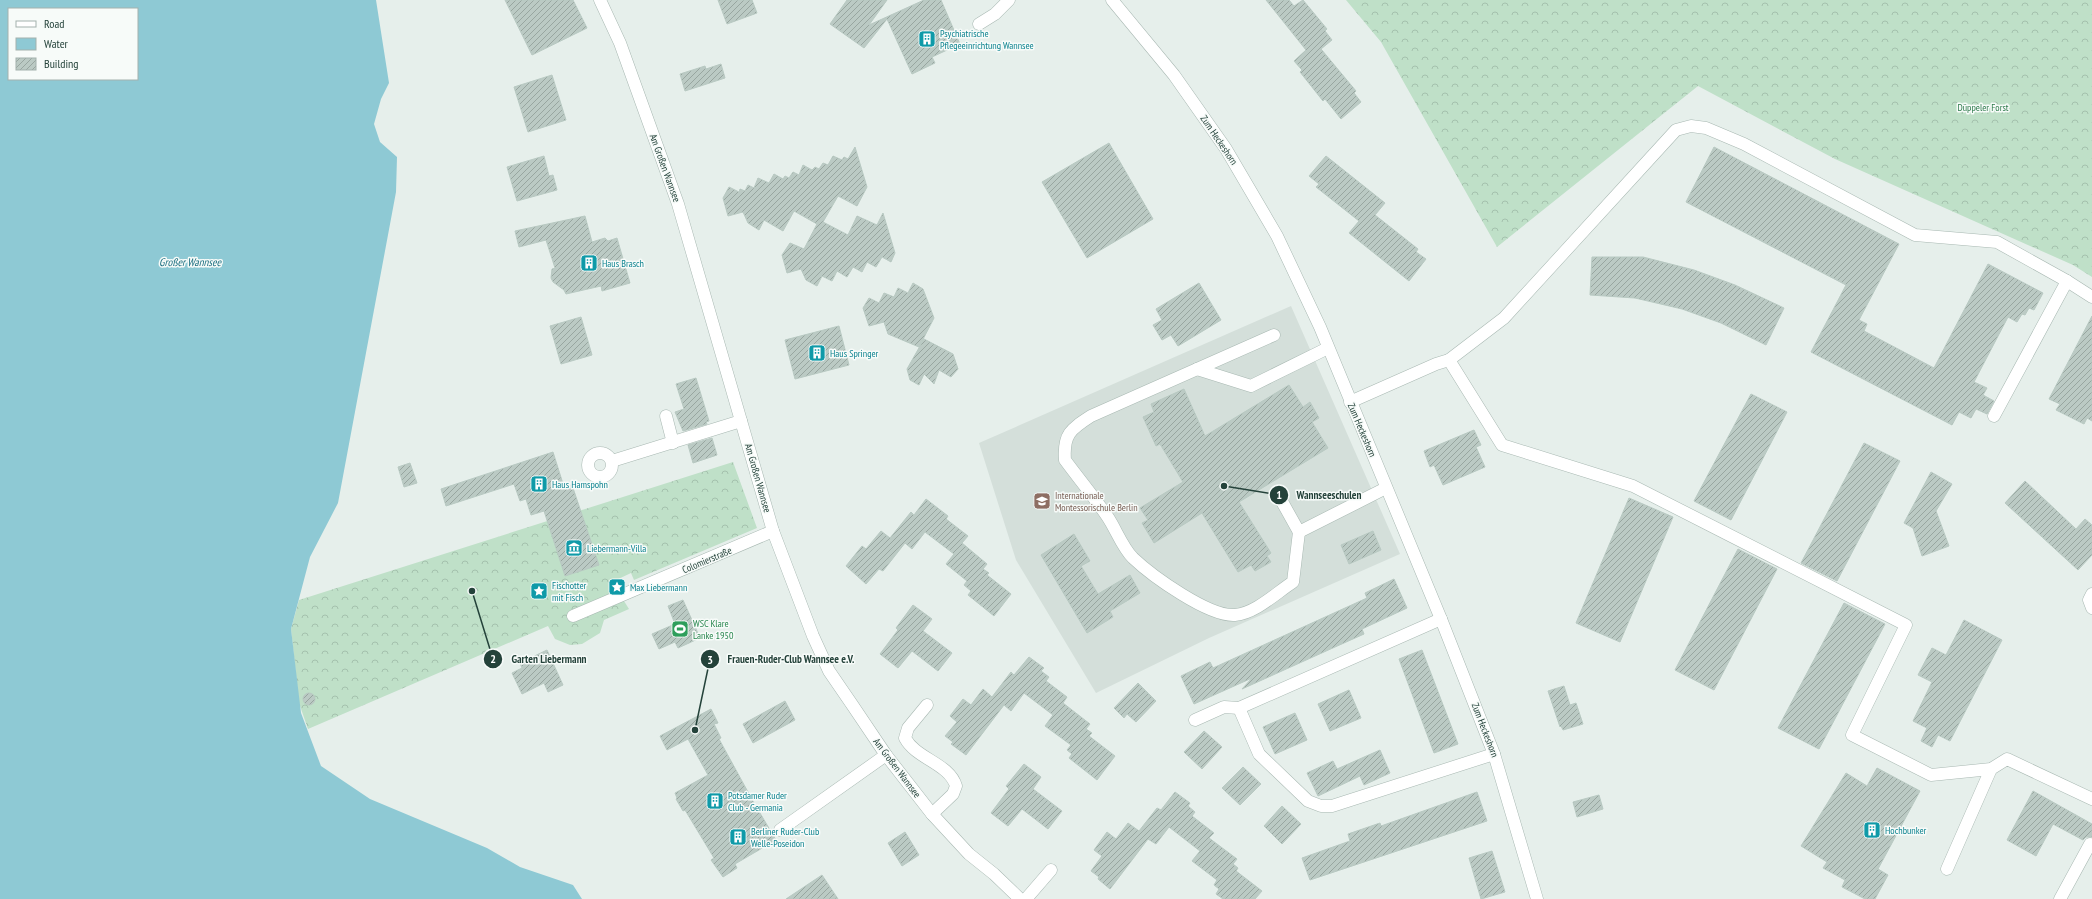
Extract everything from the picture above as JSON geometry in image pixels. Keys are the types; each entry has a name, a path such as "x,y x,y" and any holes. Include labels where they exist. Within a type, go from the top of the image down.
{"street":[{"name":"Am Großen Wannsee","path":"600,0 620,43 678,204 774,531 813,636 829,671 886,755 932,814 969,854 994,874 1020,899"},
{"path":"979,24 995,14 1009,0"},
{"name":"Zum Heckeshorn","path":"1112,0 1174,75 1226,149 1277,236 1328,348 1442,619 1494,754 1537,899"},
{"path":"1350,402 1436,364 1450,360 1504,318 1676,130 1690,126 1706,128 1744,144 1915,235 1997,242 2067,281 2092,297"},
{"path":"1994,416 2067,281"},
{"path":"1274,335 1092,416 1075,426 1066,437 1064,448 1065,460 1107,516 1132,557 1174,589 1209,609 1222,614 1236,615 1253,609 1293,582 1299,532 1280,498"},
{"path":"1197,369 1251,386 1328,348"},
{"path":"1450,360 1502,445 1633,486 1906,625 1852,735 1931,775 1991,769 2007,758 2092,799"},
{"path":"666,416 673,443"},
{"path":"612,461 741,422"},
{"path":"1299,532 1386,488"},
{"name":"Colomierstraße","path":"573,616 774,531"},
{"path":"2092,594 2089,600 2092,608"},
{"path":"1196,720 1224,707 1239,708 1442,619"},
{"path":"927,705 908,728 905,738 911,746 953,777 956,786 953,794 932,814"},
{"path":"1239,708 1260,754 1308,801 1321,806 1332,806 1494,754"},
{"path":"780,830 886,755"},
{"path":"1947,869 1991,769"},
{"path":"2060,899 2090,844"},
{"path":"1026,899 1051,870"}],"shaded area":[{"path":"1291,306 1400,554 1209,638 1096,693 1016,560 979,443"}],"green space":[{"name":"Düppeler Forst","path":"1346,0 2092,0 2092,277 2073,265 1835,159 1698,86 1497,247 1381,42"},
{"path":"733,462 757,528 634,580 631,573 612,582 629,609 604,620 600,633 582,644 570,645 555,639 548,626 308,729 299,703 291,629 299,600"}],"water":[{"name":"Großer Wannsee","path":"0,0 376,0 389,83 381,99 374,124 380,142 397,157 396,192 338,503 310,557 291,629 301,713 321,766 370,799 487,848 520,867 573,885 582,899 0,899"}],"building":[{"path":"505,0 573,0 587,28 532,55"},
{"path":"718,0 752,0 757,13 727,24"},
{"name":"Psychiatrische Pflegeeinrichtung Wannsee","path":"847,0 887,0 869,25 924,0 941,0 960,44 932,57 935,63 912,74 887,19 864,48 830,24"},
{"path":"1266,0 1289,0 1294,6 1303,0 1327,29 1325,31 1332,40 1321,49 1356,91 1354,93 1361,102 1341,119 1325,99 1323,101 1300,72 1302,70 1294,61 1306,50"},
{"path":"721,64 725,78 685,91 680,74 705,66 706,69"},
{"path":"552,75 566,120 528,132 514,87"},
{"path":"1109,143 1153,219 1087,258 1042,182"},
{"path":"855,147 867,187 857,206 838,196 823,222 848,235 857,216 877,225 883,213 895,253 891,262 882,257 876,267 867,262 862,272 853,267 847,277 837,271 832,281 822,276 817,286 806,280 801,269 787,273 782,255 790,243 804,249 817,224 794,211 783,231 764,220 759,230 748,223 743,212 728,216 723,198 729,187 739,192 740,189 745,191 748,185 754,188 758,178 769,183 774,174 783,179 785,176 789,178 793,172 799,175 803,165 812,170 815,167 819,169 823,163 828,165 833,156 842,160 844,157 848,159"},
{"path":"1714,147 1899,244 1859,320 1867,324 1864,331 1934,368 1988,264 2043,293 2034,310 2029,308 2025,315 2022,314 2017,322 2008,317 1974,382 1987,388 1983,395 1994,401 1987,414 1976,409 1971,418 1959,412 1952,425 1811,352 1846,285 1686,202"},
{"path":"544,156 549,176 553,175 557,190 517,201 507,167"},
{"path":"1326,156 1385,203 1375,215 1418,249 1416,252 1426,259 1409,281 1349,233 1359,221 1316,187 1319,184 1309,176"},
{"name":"Haus Brasch","path":"585,216 592,242 605,238 608,241 617,238 630,283 602,291 601,286 566,294 564,290 553,282 551,278 552,269 555,268 546,240 519,247 515,231"},
{"path":"1592,257 1643,257 1694,270 1735,285 1784,308 1766,345 1721,323 1682,309 1635,298 1590,295"},
{"path":"913,283 923,289 934,318 919,347 888,334 884,322 869,326 863,308 869,298 879,303 884,293 894,297 898,288 908,293"},
{"path":"1199,283 1221,320 1178,346 1171,335 1162,340 1153,325 1162,320 1156,309"},
{"path":"2092,316 2092,421 2087,418 2084,424 2056,410 2060,404 2049,399"},
{"path":"581,317 592,355 561,364 550,326"},
{"name":"Haus Springer","path":"839,326 849,365 795,379 785,340"},
{"path":"924,339 953,354 958,369 951,377 939,370 934,384 924,374 919,385 910,380 907,369"},
{"path":"696,378 709,421 706,422 707,424 683,431 675,412 684,409 676,384"},
{"path":"1289,385 1303,407 1310,402 1319,418 1312,422 1328,448 1239,502 1271,553 1267,556 1271,562 1255,571 1251,565 1238,572 1202,513 1154,543 1142,523 1148,520 1140,508 1183,482 1160,444 1156,446 1143,417 1154,412 1151,404 1184,389 1205,436"},
{"path":"1751,394 1787,412 1731,520 1694,501"},
{"path":"1474,430 1481,445 1476,447 1485,467 1443,485 1434,465 1430,467 1424,451"},
{"path":"712,438 717,455 693,463 688,445"},
{"path":"1864,443 1900,461 1837,581 1801,563"},
{"path":"553,452 564,487 572,485 599,565 565,576 544,511 531,515 526,499 520,501 514,484 446,506 441,489"},
{"path":"410,463 417,483 404,487 398,467"},
{"path":"1931,472 1952,484 1936,511 1949,546 1922,556 1913,528 1904,523"},
{"path":"2025,481 2076,529 2085,519 2092,525 2092,555 2078,570 2005,503"},
{"path":"1629,498 1673,517 1620,642 1576,623"},
{"path":"926,499 948,516 946,519 968,536 962,543 987,564 983,569 989,573 987,575 1011,594 994,616 968,595 971,591 964,585 967,581 946,564 954,554 925,532 912,549 905,543 883,571 879,569 866,584 846,566 862,546 866,549 881,531 890,538 911,512 914,515"},
{"path":"1373,531 1381,550 1349,564 1341,545"},
{"path":"1074,534 1090,561 1081,566 1098,594 1130,575 1140,593 1110,611 1113,617 1087,633 1041,555"},
{"path":"1738,549 1777,569 1714,690 1675,670"},
{"path":"1394,579 1407,608 1362,629 1364,634 1242,689 1252,678 1194,704 1181,676 1210,662 1213,668 1367,598 1365,593"},
{"name":"WSC Klare Lanke 1950","path":"683,600 700,638 678,648 675,642 659,649 652,634 675,624 668,606"},
{"path":"1844,603 1885,624 1819,749 1778,728"},
{"path":"913,605 932,619 923,631 952,653 938,671 912,651 898,668 880,654 898,630 896,628"},
{"path":"1964,620 2002,640 1950,741 1938,735 1932,747 1921,741 1927,728 1913,721 1932,682 1918,675 1932,648 1946,655"},
{"path":"547,650 563,685 548,692 544,683 522,694 512,673 522,668 520,663"},
{"path":"1422,650 1458,744 1434,753 1399,659"},
{"path":"1029,657 1044,668 1041,671 1049,677 1046,681 1067,697 1063,703 1090,724 1086,729 1092,733 1089,736 1115,756 1097,780 1069,758 1072,754 1067,750 1071,745 1045,726 1053,715 1024,693 1011,711 1004,705 966,755 951,744 953,742 945,736 957,722 950,716 963,699 971,705 983,689 992,697 1011,672 1014,675"},
{"path":"1138,683 1156,701 1136,722 1127,714 1124,718 1114,708"},
{"path":"1564,686 1570,705 1576,703 1583,724 1563,730 1561,726 1560,727 1548,691"},
{"path":"1349,690 1361,718 1330,731 1318,704"},
{"path":"311,693 314,694 314,704 307,705 304,704 303,697 304,694"},
{"path":"785,701 795,720 753,743 743,724"},
{"path":"711,709 718,723 714,724 721,738 719,739 776,840 735,864 737,868 723,877 711,860 714,858 685,810 683,811 676,799 675,793 708,775 688,739 667,750 660,736"},
{"path":"1295,713 1307,740 1275,754 1263,727"},
{"path":"1204,731 1222,747 1202,769 1184,752"},
{"path":"1380,750 1390,773 1364,785 1360,776 1318,796 1307,773 1333,761 1337,769"},
{"path":"1024,764 1041,777 1033,789 1062,811 1048,829 1022,809 1008,826 991,813 1009,789 1006,786"},
{"path":"1243,767 1261,784 1240,805 1222,788"},
{"name":"Hochbunker","path":"1877,768 1920,791 1878,869 1888,875 1875,899 1865,899 1842,887 1845,880 1823,868 1827,862 1801,846 1846,773 1867,786"},
{"path":"2033,791 2092,824 2092,837 2086,837 2083,840 2053,824 2036,856 2007,840"},
{"path":"1175,792 1190,803 1188,806 1195,812 1192,816 1214,833 1209,838 1237,859 1233,864 1238,868 1236,871 1262,891 1255,899 1223,899 1216,894 1219,889 1214,885 1217,880 1192,861 1200,851 1169,827 1156,844 1148,839 1110,889 1091,871 1102,856 1094,850 1107,832 1116,839 1128,823 1139,831 1157,808 1161,810"},
{"path":"1477,792 1487,821 1310,880 1302,858 1350,841 1348,834 1380,823 1381,826"},
{"path":"1599,795 1603,809 1577,817 1573,802"},
{"path":"1282,806 1301,824 1282,844 1264,826"},
{"path":"905,832 919,855 902,866 888,843"},
{"path":"1492,851 1505,892 1481,899 1469,858"},
{"path":"822,875 838,899 786,899"}],"place":[{"name":"Psychiatrische Pflegeeinrichtung Wannsee","path":"927,39"},
{"name":"Haus Brasch","path":"589,263"},
{"name":"Haus Springer","path":"817,353"},
{"name":"Haus Hamspohn","path":"539,484"},
{"name":"Wannseeschulen","path":"1224,486"},
{"name":"Internationale Montessorischule Berlin","path":"1042,501"},
{"name":"Liebermann-Villa","path":"574,548"},
{"name":"Max Liebermann","path":"617,587"},
{"name":"Garten Liebermann","path":"472,591"},
{"name":"Fischotter mit Fisch","path":"539,591"},
{"name":"WSC Klare Lanke 1950","path":"680,629"},
{"name":"Frauen-Ruder-Club Wannsee e.V.","path":"695,730"},
{"name":"Potsdamer Ruder Club - Germania","path":"715,801"},
{"name":"Hochbunker","path":"1872,830"},
{"name":"Berliner Ruder-Club Welle-Poseidon","path":"738,837"}]}
